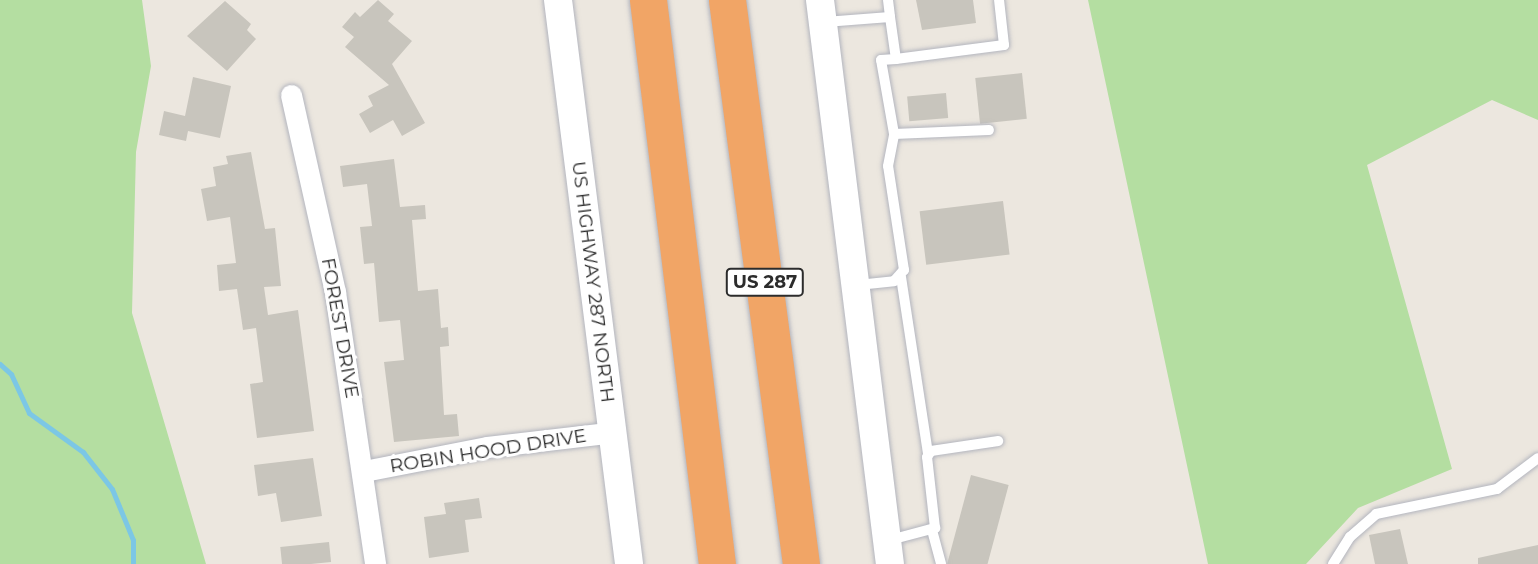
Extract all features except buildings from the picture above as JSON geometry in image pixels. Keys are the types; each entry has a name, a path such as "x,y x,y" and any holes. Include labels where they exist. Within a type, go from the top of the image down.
{"highway":[{"path":"648,0 717,564"},
{"name":"US 287","path":"727,0 801,564"}],"main road":[{"name":"US HIGHWAY 287 NORTH","path":"558,0 629,564"},
{"path":"821,11 889,552"}],"street":[{"name":"FOREST DRIVE","path":"291,95 335,292 364,471 375,564"},
{"name":"ROBIN HOOD DRIVE","path":"364,471 487,447 614,432"}],"lane":[{"path":"887,0 896,59"},
{"path":"889,552 932,530 936,523 901,277 888,166 894,134 881,60 1004,45 999,0"},
{"path":"821,11 890,17"},
{"path":"894,134 989,130"},
{"path":"855,286 901,277"},
{"path":"928,454 998,441"},
{"path":"1333,564 1350,537 1376,514 1497,489 1538,458"},
{"path":"932,530 941,564"}],"green space":[{"path":"0,0 142,0 151,66 136,152 132,313 206,564 0,564"},
{"path":"1088,0 1538,0 1538,120 1492,100 1367,165 1452,469 1358,508 1306,564 1208,564"}],"waterway":[{"path":"0,364 11,374 29,413 83,452 112,489 133,540 133,564"}]}
